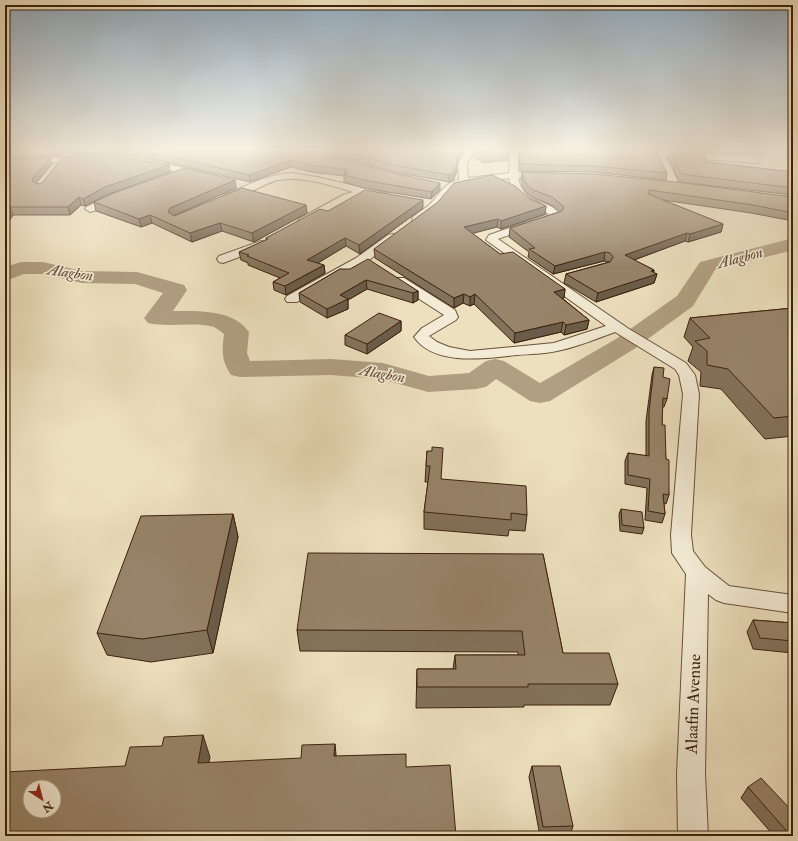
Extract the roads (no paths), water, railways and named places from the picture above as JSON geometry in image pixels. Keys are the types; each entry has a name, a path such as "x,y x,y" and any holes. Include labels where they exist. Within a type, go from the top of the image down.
{"street":[{"path":"216,203 246,189"},
{"path":"353,189 398,198"},
{"path":"292,299 364,258 435,205 443,189"},
{"path":"518,189 525,199 554,212 556,215 492,238 550,281 621,330 681,366 687,375 691,394 681,535 683,553 697,573 724,594 793,604"},
{"path":"90,209 126,192"},
{"path":"291,227 347,197 362,192"},
{"path":"420,202 435,205"},
{"path":"223,260 249,250 270,239"},
{"path":"364,258 377,266"},
{"path":"390,275 450,312 452,317 446,322 424,332 421,337 426,342 457,354 470,355 556,347 621,330"},
{"path":"550,281 565,277"},
{"name":"Alaafin Avenue","path":"693,836 691,774 697,573"}],"waterway":[{"name":"Alagbon","path":"5,275 21,268 43,268 82,277 137,278 176,290 156,318 190,318 221,321 237,332 234,353 240,369 331,367 383,371 428,384 476,381 495,367 540,395 625,344 685,301 707,266 793,244"}]}
